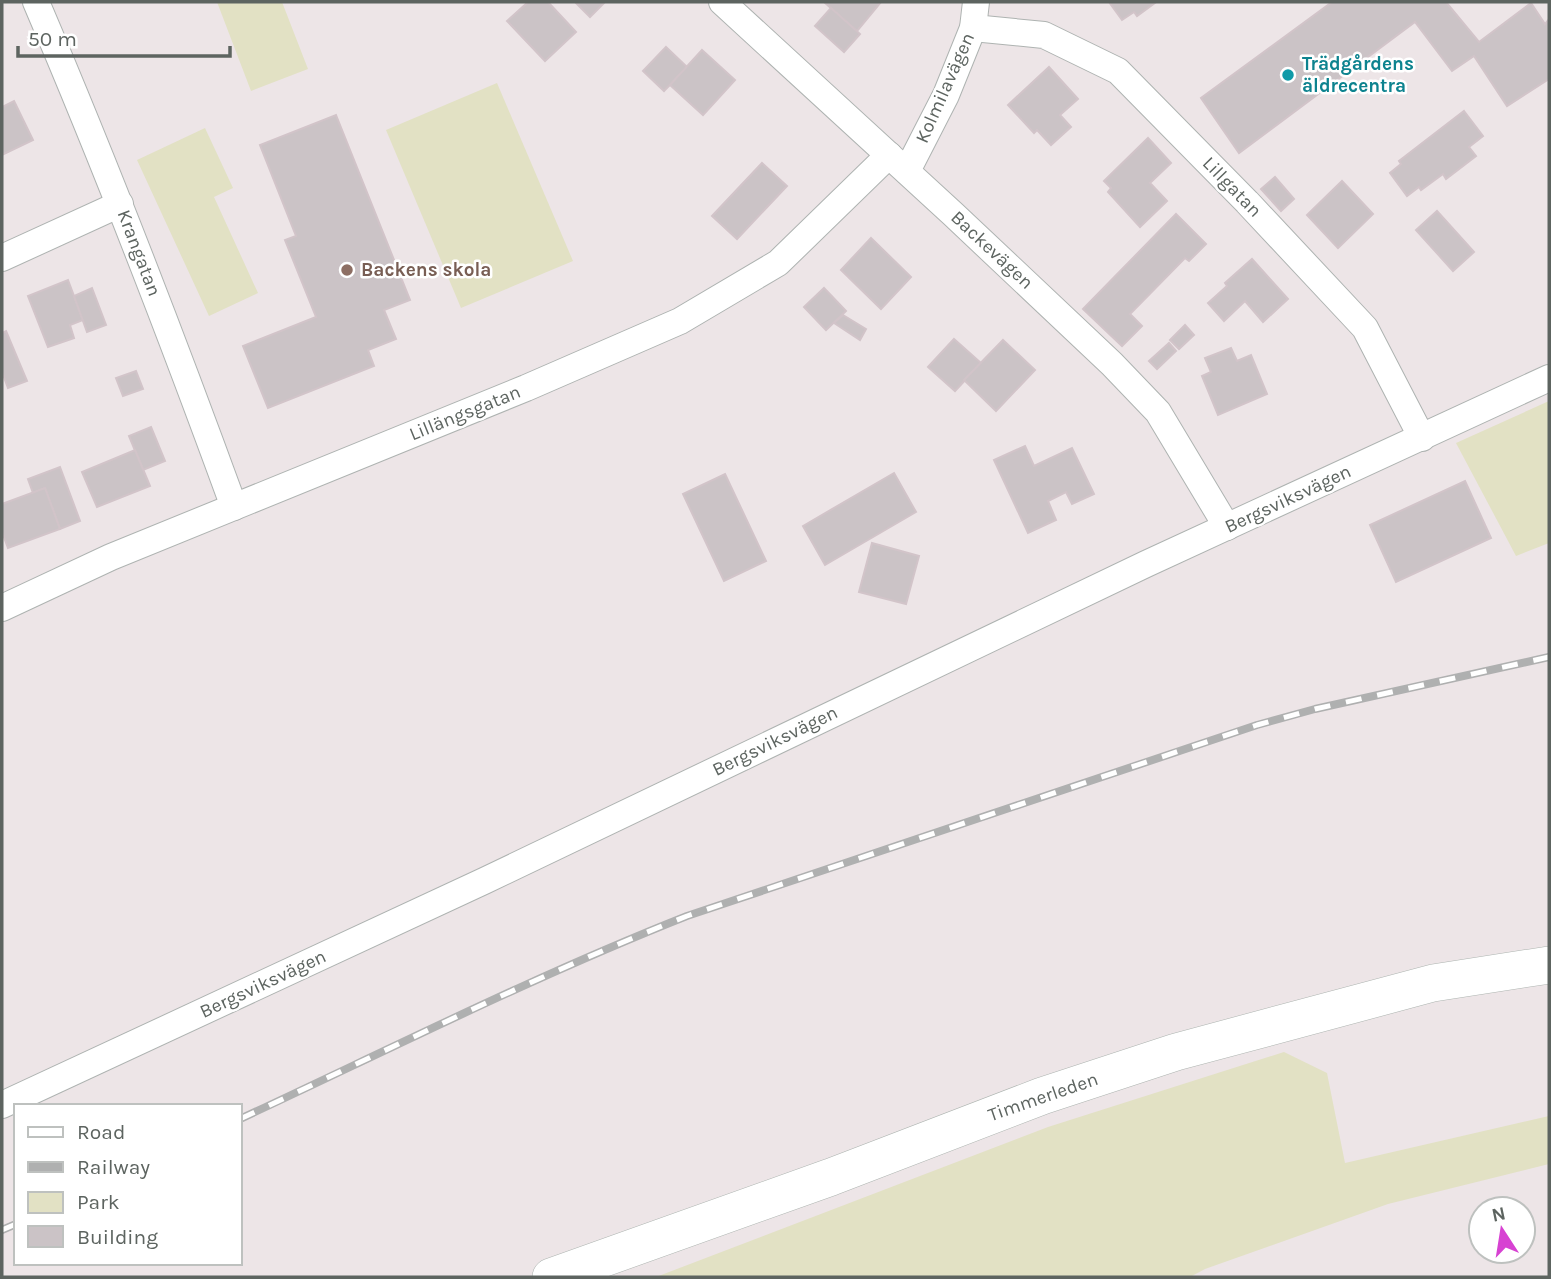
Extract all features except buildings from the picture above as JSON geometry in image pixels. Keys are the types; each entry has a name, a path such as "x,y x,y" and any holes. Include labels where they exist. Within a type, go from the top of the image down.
{"main road":[{"name":"Timmerleden","path":"551,1277 831,1177 1042,1096 1176,1052 1433,983 1549,965"}],"street":[{"name":"Krangatan","path":"36,2 120,204 234,507"},
{"name":"Backevägen","path":"722,2 1112,364 1158,412 1227,527"},
{"name":"Kolmilavägen","path":"898,163 946,95 973,28 976,2"},
{"name":"Lillgatan","path":"973,28 1044,35 1118,71 1247,202 1365,328 1422,438"},
{"name":"Lillängsgatan","path":"2,608 111,557 526,388 680,321 778,263 898,163"},
{"path":"2,258 120,204"},
{"name":"Bergsviksvägen","path":"2,1105 484,881 1227,527 1549,378"}],"green space":[{"path":"217,2 282,2 308,69 251,91"},
{"path":"497,83 573,261 461,308 386,130"},
{"path":"205,128 233,188 214,197 258,293 209,316 137,160"},
{"path":"1549,401 1549,543 1516,556 1456,443"},
{"path":"1284,1052 1327,1073 1345,1163 1549,1116 1549,1164 1388,1204 1205,1269 1190,1277 656,1277 1048,1127"}],"railway":[{"path":"242,1118 518,988 687,916 1257,725 1315,709 1549,657"},
{"path":"2,1230 14,1225"}],"place":[{"name":"Trädgårdens äldrecentra","path":"1288,75"},
{"name":"Backens skola","path":"347,270"}]}
